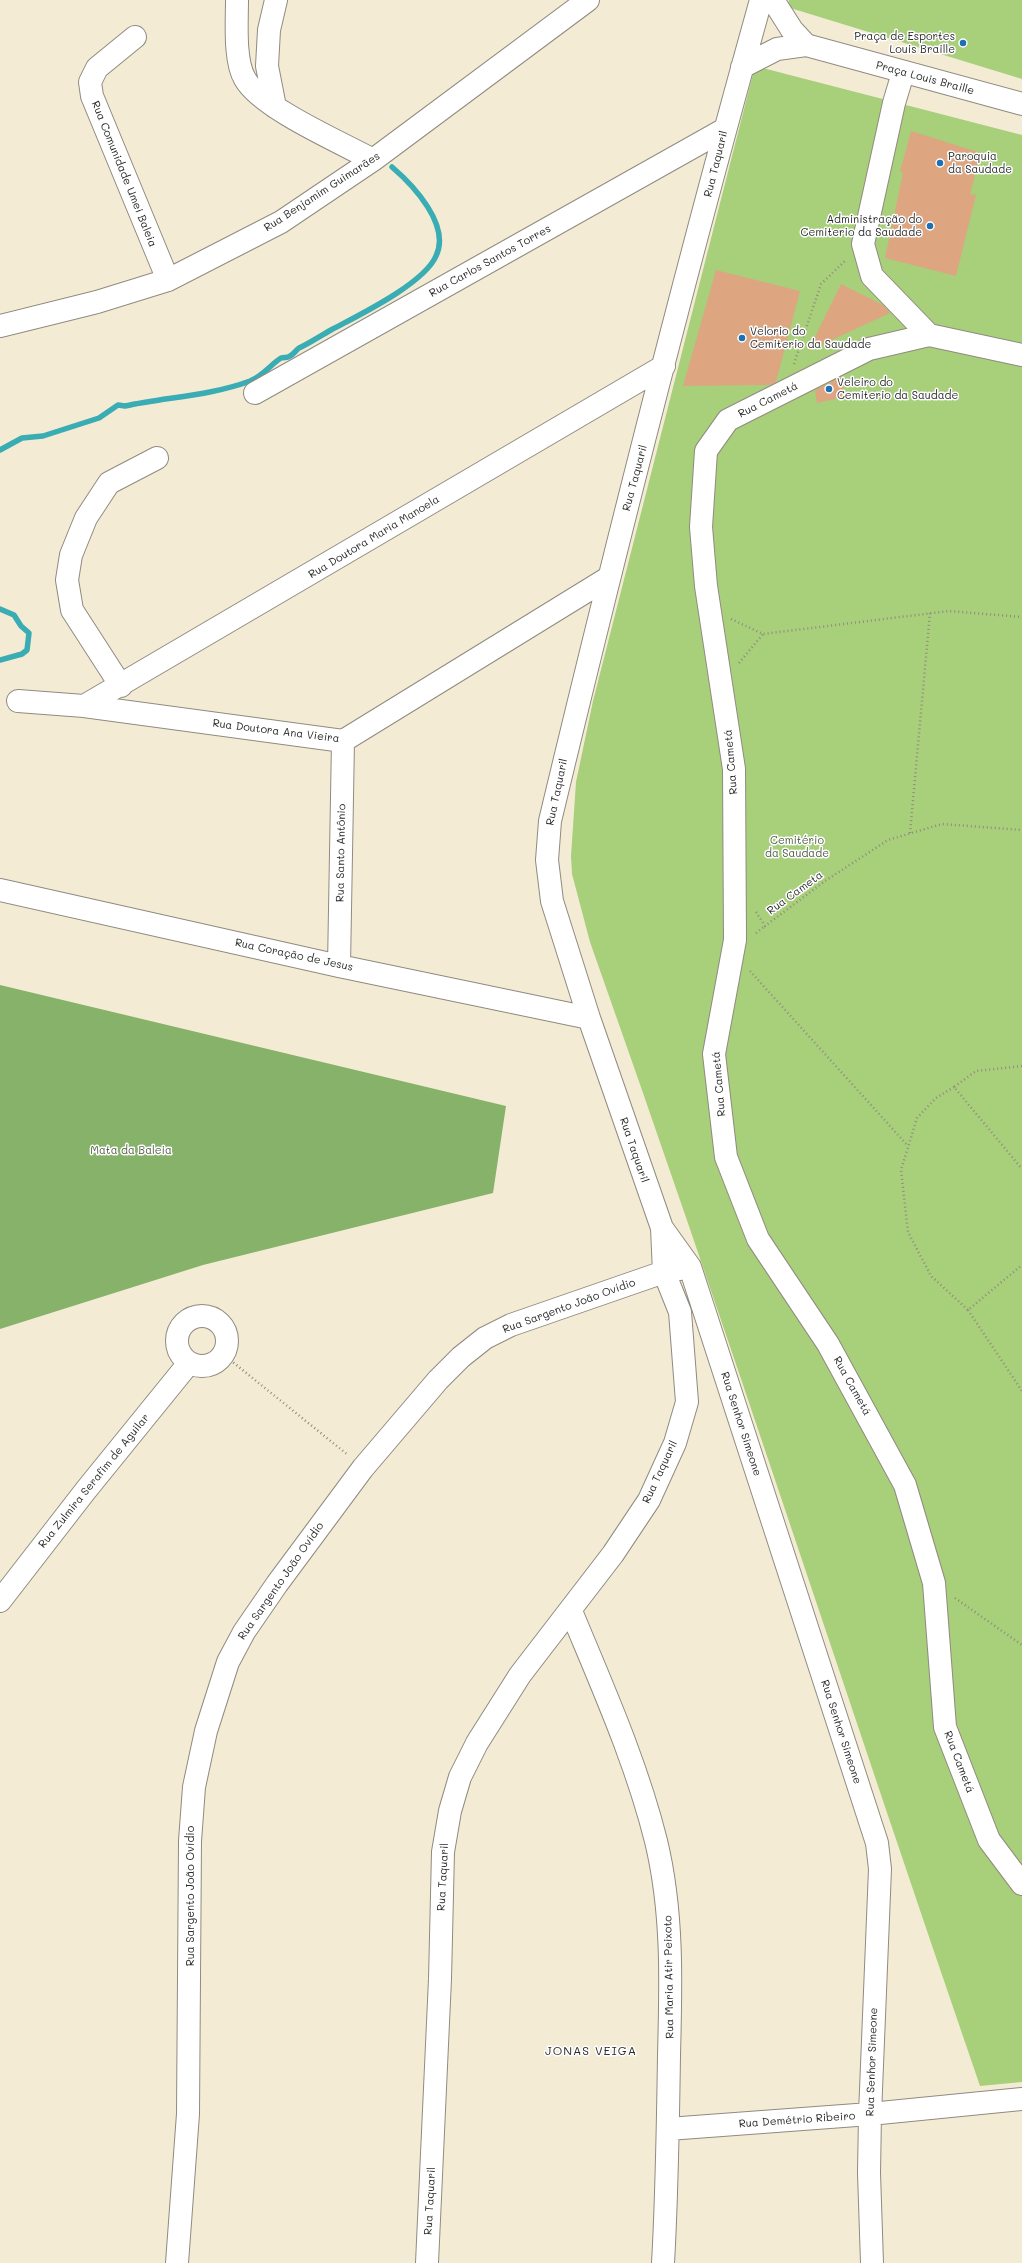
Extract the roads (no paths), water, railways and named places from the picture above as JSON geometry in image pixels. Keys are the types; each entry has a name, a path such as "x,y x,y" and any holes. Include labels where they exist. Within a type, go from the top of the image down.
{"street":[{"path":"237,0 237,48 244,78 259,95 275,107 373,160"},
{"path":"275,107 267,66 269,30 276,0"},
{"name":"Rua Benjamim Guimarães","path":"0,326 97,302 168,280 281,222 373,160 588,0"},
{"name":"Rua Taquaril","path":"427,2263 440,1979 443,1852 450,1811 460,1777 476,1743 520,1675 613,1554 649,1500 675,1443 687,1402 680,1312 664,1272 662,1228 589,1018 552,901 547,860 550,821 608,578 725,129 761,0"},
{"path":"773,0 792,30 806,45"},
{"name":"Rua Comunidade Umei Baleia","path":"135,36 97,68 90,82 92,96 168,280"},
{"name":"Praça Louis Braille","path":"742,67 777,49 806,45 903,73 1022,104"},
{"path":"903,73 894,103 863,244 872,276 929,335"},
{"name":"Rua Carlos Santos Torres","path":"255,393 725,129"},
{"name":"Rua Cametá","path":"1022,355 929,335 869,349 728,420 706,451 701,527 710,610 734,769 735,940 714,1054 726,1157 758,1239 828,1344 904,1485 934,1583 945,1728 989,1840 1022,1884"},
{"name":"Rua Doutora Maria Manoela","path":"84,706 121,686 664,366"},
{"path":"121,686 72,610 66,580 71,555 86,518 109,483 157,458"},
{"name":"Rua Doutora Ana Vieira","path":"18,702 84,706 343,741 608,578"},
{"name":"Rua Santo Antônio","path":"339,966 343,741"},
{"name":"Rua Coração de Jesus","path":"0,890 339,966 589,1018"},
{"name":"Rua Senhor Simeone","path":"662,1228 690,1266 877,1843 880,1869 869,2173 872,2263"},
{"name":"Rua Sargento João Ovídio","path":"177,2263 188,2114 190,1841 194,1787 206,1731 221,1681 244,1632 277,1584 363,1468 438,1380 485,1338 511,1325 664,1272 690,1266"},
{"path":"199,1316 216,1320 225,1330 227,1342 224,1355 216,1363 208,1366 199,1367 189,1363 179,1350 177,1338 180,1329 191,1319 199,1316"},
{"name":"Rua Zulmira Serafim de Aguilar","path":"0,1601 86,1490 189,1363"},
{"name":"Rua Maria Atir Peixoto","path":"571,1610 639,1781 656,1842 664,1888 669,1933 671,1988 663,2263"},
{"name":"Rua Demétrio Ribeiro","path":"668,2130 870,2114 1022,2099"}],"waterway":[{"path":"0,450 22,438 43,436 99,418 118,405 125,406 204,393 250,381 259,376 281,358 289,357 299,348 372,308 404,288 429,267 436,256 439,244 438,232 428,207 410,184 392,167"},
{"path":"0,609 14,615 21,626 29,633 27,650 22,654 0,660"}],"place":[{"name":"Praça de Esportes Louis Braille","path":"963,43"},
{"name":"Paroquia da Saudade","path":"940,163"},
{"name":"Administração do Cemiterio da Saudade","path":"930,226"},
{"name":"Velorio do Cemiterio da Saudade","path":"742,338"},
{"name":"Veleiro do Cemiterio da Saudade","path":"829,389"}],"district":[{"name":"JONAS VEIGA","path":"591,2051"}],"park label":[{"name":"Cemitério da Saudade","path":"797,847"},
{"name":"Mata da Baleia","path":"131,1151"}]}
